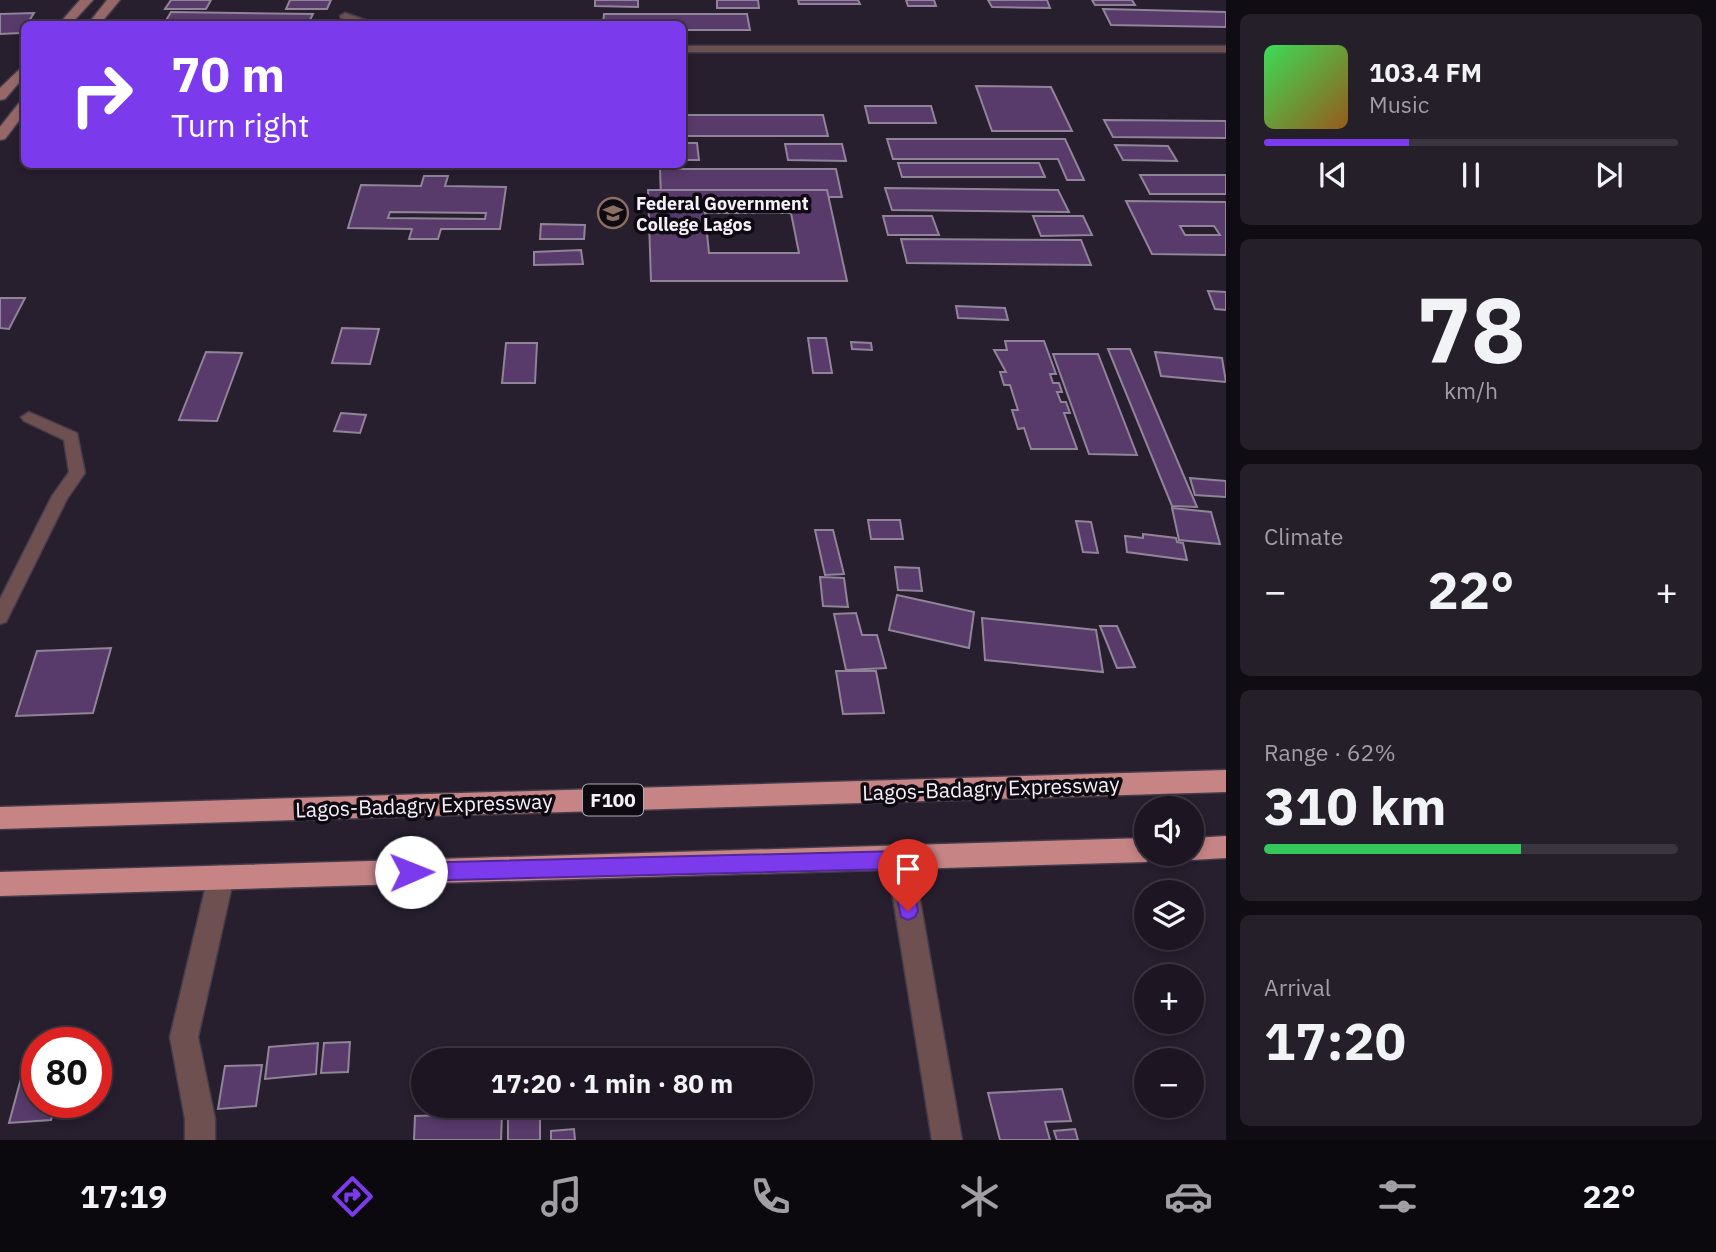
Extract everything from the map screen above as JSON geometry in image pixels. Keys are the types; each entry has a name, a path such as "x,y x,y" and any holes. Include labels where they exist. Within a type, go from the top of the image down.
{"highway":[{"name":"Lagos-Badagry Expressway","path":"0,818 1226,781"},
{"path":"1204,848 1226,847"},
{"path":"0,884 900,860 1134,850"}],"main road":[{"path":"68,21 87,0"},
{"path":"96,21 114,0"},
{"path":"0,96 21,72"},
{"path":"0,135 21,110"}],"street":[{"path":"900,860 947,1140"},
{"path":"200,1140 200,1119 184,1038 221,877"}],"lane":[{"path":"345,16 359,21"},
{"path":"686,49 1226,49"},
{"path":"0,617 60,496 77,473 71,437 29,417"}],"building":[{"path":"171,0 211,0 206,9 165,9"},
{"path":"290,0 331,0 327,9 286,9"},
{"path":"595,0 638,0 638,7 595,6"},
{"path":"717,0 758,0 759,8 717,8"},
{"path":"798,0 858,0 860,4 799,4"},
{"path":"906,0 934,0 936,6 908,6"},
{"path":"988,0 1047,0 1050,8 992,7"},
{"path":"1092,0 1132,0 1135,5 1095,5"},
{"path":"1103,9 1226,12 1226,27 1111,25"},
{"path":"171,12 313,14 310,21 166,21"},
{"path":"34,13 29,21 21,21 20,33 0,34 0,14"},
{"path":"604,14 747,14 750,30 686,30 686,21 603,21"},
{"path":"976,86 1051,87 1072,131 992,131"},
{"path":"865,106 931,106 936,123 869,123"},
{"path":"686,115 823,115 828,136 686,136"},
{"path":"1104,120 1226,121 1226,138 1113,137"},
{"path":"887,139 1065,139 1084,180 1067,180 1058,159 893,159"},
{"path":"686,143 697,143 699,160 686,160"},
{"path":"785,144 842,144 846,161 788,160"},
{"path":"1115,145 1168,146 1177,161 1123,160"},
{"path":"898,163 1039,163 1045,177 902,177"},
{"path":"193,168 263,168 263,169"},
{"path":"660,169 836,169 842,197 661,197"},
{"path":"1140,175 1226,175 1226,194 1150,194"},
{"path":"424,176 448,176 445,186 506,187 500,229 441,229 438,239 409,239 412,229 348,228 361,185 421,186","holes":["390,212 486,213 485,219 388,218"]},
{"path":"885,188 1058,190 1069,212 892,210"},
{"path":"648,190 827,190 847,281 651,281","holes":["705,213 791,213 799,253 709,253"]},
{"path":"1126,201 1226,202 1226,255 1152,254","holes":["1180,226 1214,226 1220,235 1185,235"]},
{"path":"883,216 932,216 939,235 888,235"},
{"path":"1033,216 1083,216 1092,235 1041,236"},
{"path":"541,224 585,225 584,239 540,239"},
{"path":"901,239 1081,240 1091,265 907,263"},
{"path":"581,250 583,264 534,265 534,252"},
{"path":"1208,291 1226,292 1226,310 1215,309"},
{"path":"0,298 25,298 9,329 0,328"},
{"path":"956,306 1005,308 1008,320 958,318"},
{"path":"342,328 379,329 370,364 332,363"},
{"path":"808,338 826,338 832,373 813,373"},
{"path":"1005,341 1044,341 1056,374 1050,374 1053,383 1059,383 1062,392 1057,392 1061,402 1066,402 1070,413 1064,413 1077,449 1031,449 1024,428 1018,429 1012,410 1018,410 1010,385 1004,385 1000,372 1006,372 994,350 1007,350"},
{"path":"851,342 871,343 872,350 852,349"},
{"path":"506,343 537,343 535,383 502,383"},
{"path":"1108,349 1130,349 1197,507 1172,506"},
{"path":"206,352 242,353 217,421 179,420"},
{"path":"1155,352 1222,358 1226,382 1161,376"},
{"path":"1053,354 1098,354 1137,455 1089,454"},
{"path":"341,413 366,415 360,433 334,431"},
{"path":"1190,478 1226,481 1226,497 1195,495"},
{"path":"1172,508 1211,512 1220,544 1179,540"},
{"path":"868,520 900,520 903,539 871,539"},
{"path":"1076,521 1091,522 1098,553 1083,552"},
{"path":"815,530 833,530 844,574 825,575"},
{"path":"1143,534 1176,538 1177,542 1183,543 1187,560 1127,552 1125,536 1143,538"},
{"path":"895,567 919,568 922,591 898,590"},
{"path":"820,577 844,578 848,607 823,606"},
{"path":"897,595 974,612 969,648 889,630"},
{"path":"856,613 862,635 877,635 886,668 846,670 834,614"},
{"path":"982,618 1096,630 1103,672 985,660"},
{"path":"1100,626 1117,626 1135,667 1117,668"},
{"path":"111,648 93,713 16,716 37,651"},
{"path":"836,671 876,671 884,713 843,714"},
{"path":"350,1042 348,1072 321,1073 324,1043"},
{"path":"318,1043 316,1074 265,1079 269,1047"},
{"path":"262,1065 256,1106 218,1109 225,1066"},
{"path":"21,1078 21,1118 52,1118 9,1123"},
{"path":"1062,1089 1071,1121 1045,1122 1050,1140 1000,1140 988,1093"},
{"path":"415,1118 502,1118 501,1140 414,1140"},
{"path":"508,1118 540,1118 540,1140 508,1140"},
{"path":"574,1129 575,1140 551,1140 551,1131"},
{"path":"1075,1129 1078,1140 1057,1140 1054,1131"}],"place":[{"name":"Federal Government College Lagos","path":"613,213"}],"route":[{"path":"411,872 900,860 908,911"}]}
